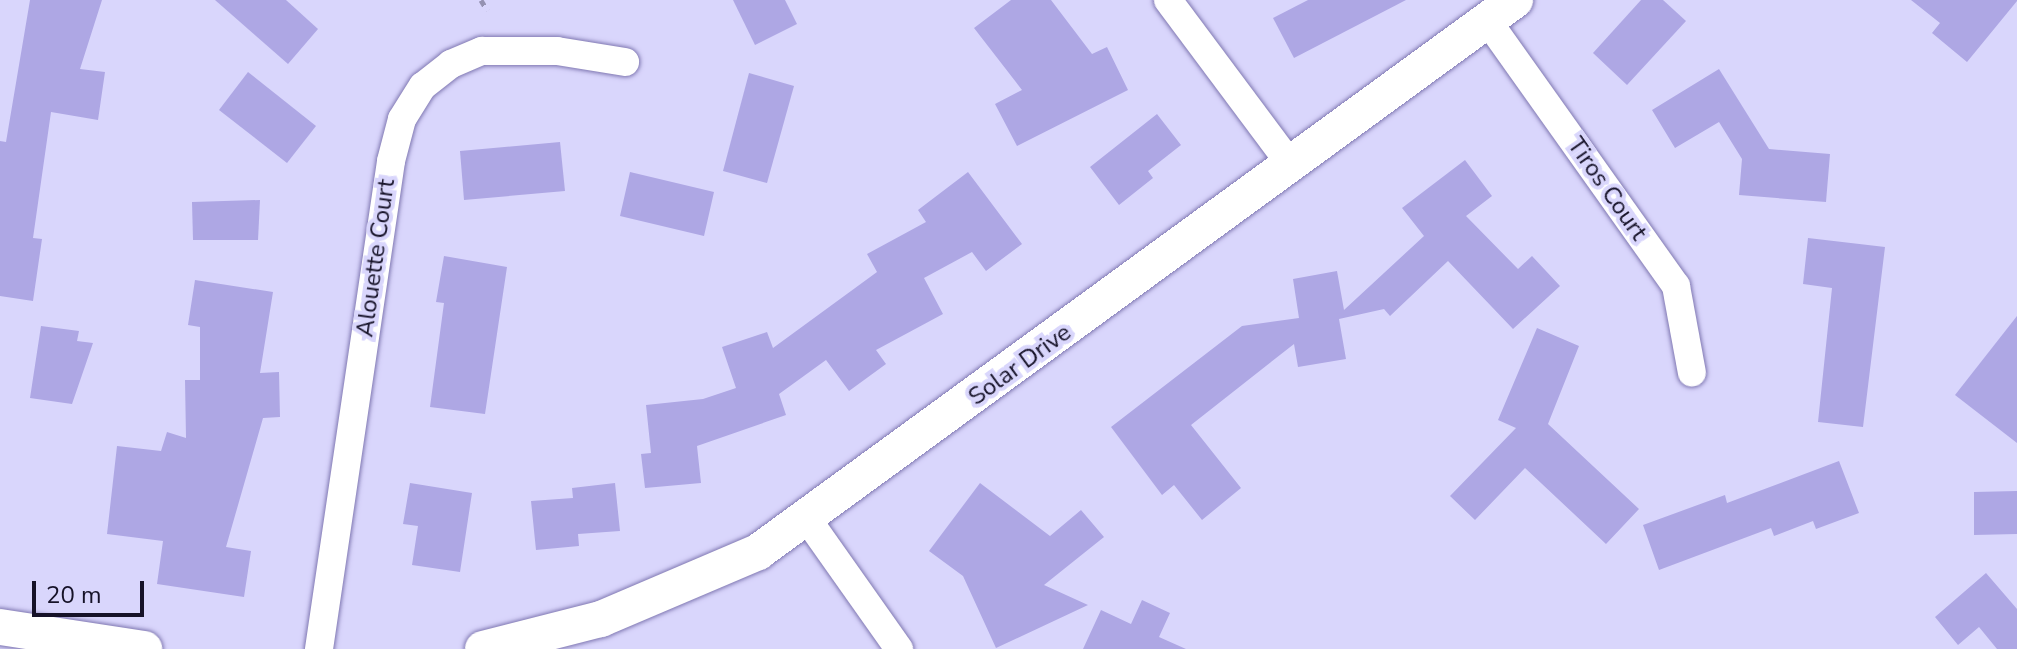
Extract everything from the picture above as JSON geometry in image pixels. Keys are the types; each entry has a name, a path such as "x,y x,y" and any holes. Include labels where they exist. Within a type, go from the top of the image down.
{"street":[{"path":"1168,0 1291,165"},
{"name":"Solar Drive","path":"483,649 601,619 695,582 758,552 808,520 1501,10"},
{"name":"Tiros Court","path":"1501,10 1676,286 1692,373"},
{"name":"Alouette Court","path":"319,649 391,161 402,119 423,86 451,64 482,51 557,51 625,62"},
{"path":"808,520 899,649"},
{"path":"0,627 144,649"}],"path":[{"path":"481,0 487,10"}],"building":[{"path":"30,0 102,0 80,69 105,72 98,120 51,112 33,238 42,239 33,301 0,296 0,141 6,142"},
{"path":"215,0 286,0 318,29 288,64"},
{"path":"733,0 785,0 797,24 755,45"},
{"path":"1011,0 1051,0 1092,54 1107,47 1128,90 1017,146 995,104 1022,90 974,28"},
{"path":"1308,0 1406,0 1294,58 1273,18"},
{"path":"1641,0 1663,0 1686,21 1627,85 1593,53"},
{"path":"1911,0 2017,1 1967,62 1932,33 1940,23"},
{"path":"1719,69 1769,149 1830,154 1826,202 1739,195 1742,159 1719,122 1675,148 1652,110"},
{"path":"248,72 316,126 287,163 219,110"},
{"path":"749,73 794,86 767,183 723,171"},
{"path":"1157,114 1181,145 1148,171 1153,178 1119,205 1090,167"},
{"path":"560,142 565,191 464,200 460,151"},
{"path":"1465,160 1492,196 1466,216 1518,269 1532,256 1560,286 1513,329 1448,261 1390,316 1384,309 1339,319 1346,359 1298,367 1294,344 1191,425 1241,488 1202,520 1174,485 1162,495 1111,427 1242,326 1299,318 1293,279 1337,271 1344,310 1424,236 1402,208"},
{"path":"630,172 714,192 704,236 620,216"},
{"path":"968,172 1022,244 986,271 972,252 924,278 943,314 876,350 886,364 849,391 826,360 779,394 786,415 697,446 701,483 645,488 641,454 651,453 646,405 703,399 736,388 722,347 767,332 773,348 877,272 867,254 926,222 918,210"},
{"path":"260,200 258,240 193,240 192,202"},
{"path":"1808,238 1885,247 1863,427 1818,422 1832,288 1803,284"},
{"path":"444,256 507,267 485,414 430,407 444,303 436,302"},
{"path":"195,280 273,292 260,373 279,372 280,417 263,418 226,547 251,551 244,597 157,584 163,541 107,534 117,446 161,451 167,432 186,438 185,380 200,380 200,327 188,325"},
{"path":"2017,316 2017,443 1955,395"},
{"path":"41,326 79,331 77,341 93,343 72,404 30,398"},
{"path":"1537,328 1579,346 1548,424 1639,509 1606,544 1525,468 1475,520 1450,496 1516,428 1498,420"},
{"path":"1839,461 1859,513 1816,529 1813,521 1774,536 1771,528 1659,570 1643,525 1725,495 1727,503"},
{"path":"410,483 472,493 460,572 412,565 418,526 403,524"},
{"path":"615,483 620,531 578,534 579,546 536,550 531,501 573,498 572,488"},
{"path":"980,483 1050,536 1081,510 1104,537 1044,585 1088,605 996,648 963,576 929,551"},
{"path":"2017,491 2017,534 1974,535 1974,492"},
{"path":"1986,573 2017,609 2017,649 1997,649 1979,627 1958,645 1935,617"},
{"path":"1142,600 1170,613 1159,637 1186,649 1083,649 1101,610 1131,624"}]}
